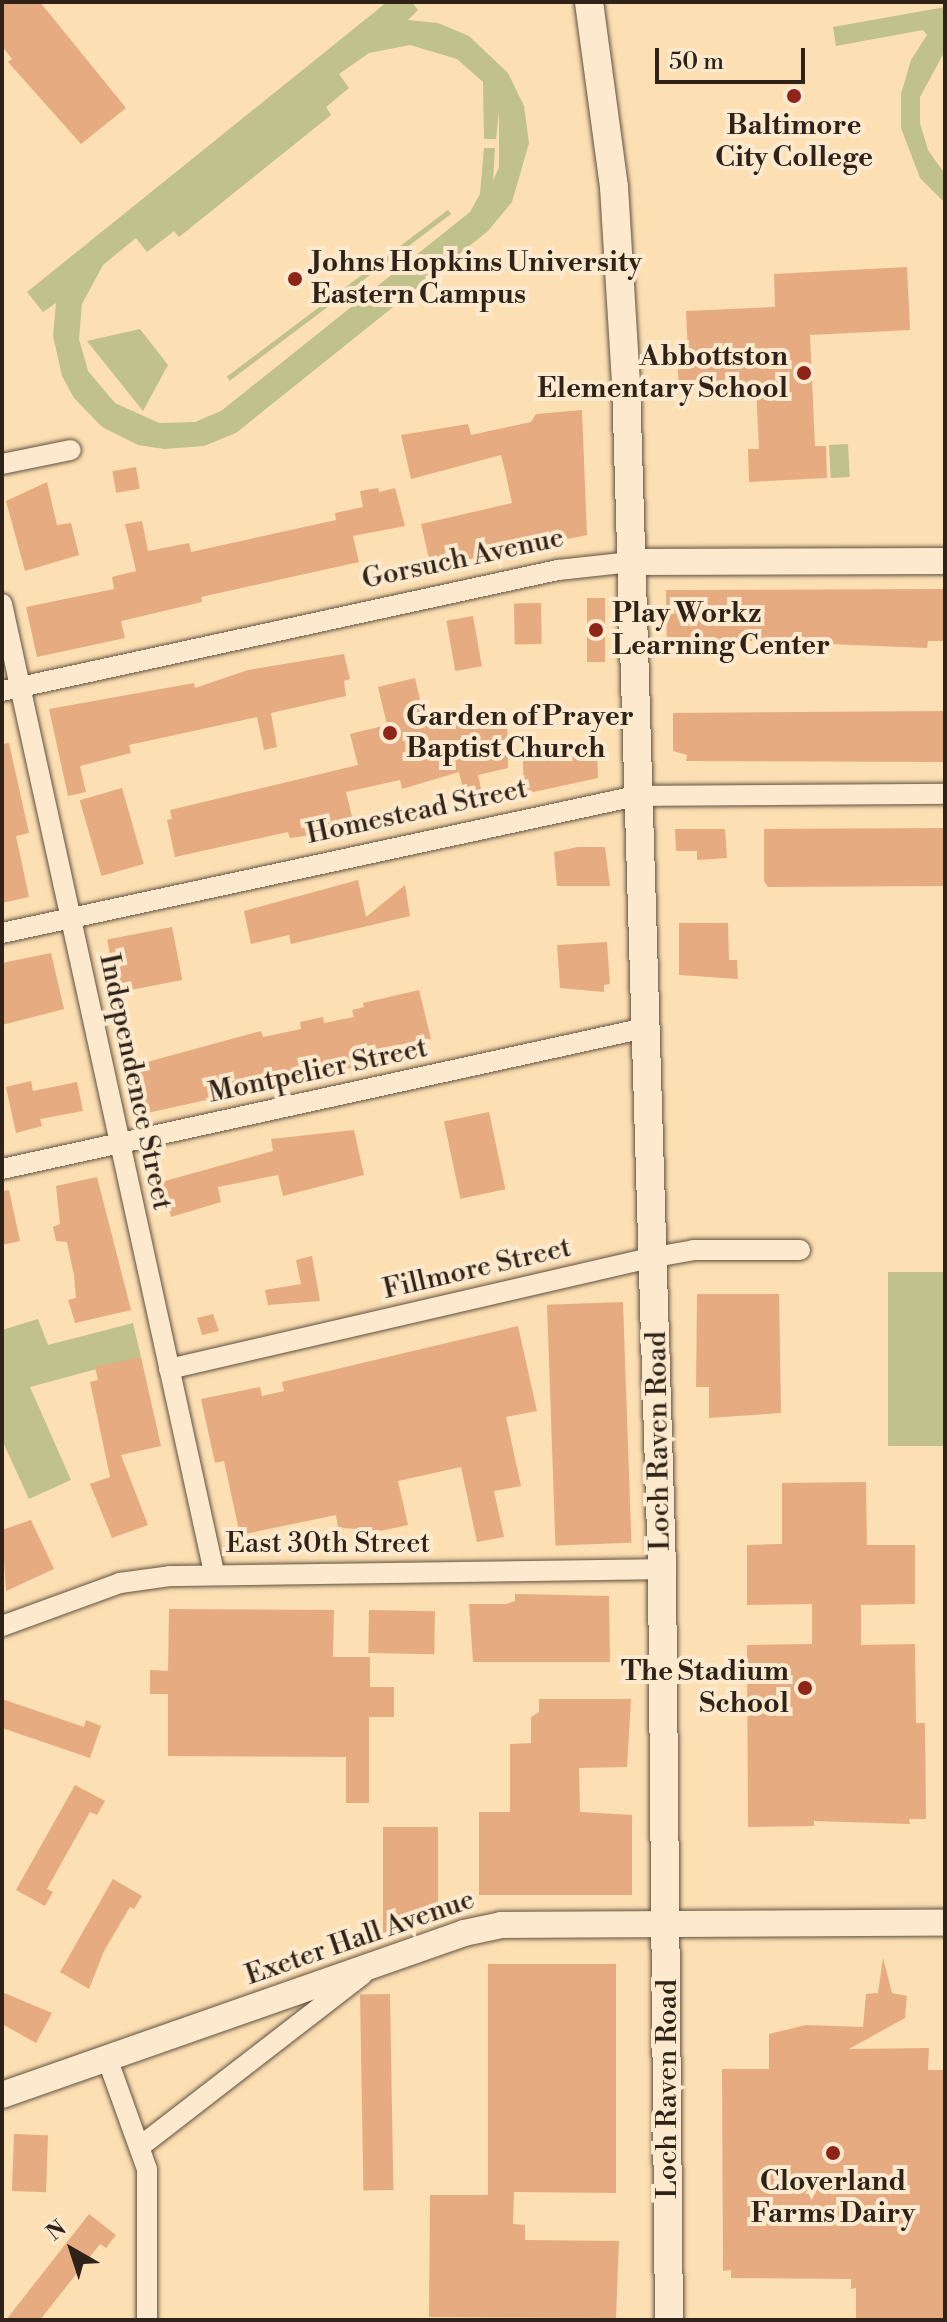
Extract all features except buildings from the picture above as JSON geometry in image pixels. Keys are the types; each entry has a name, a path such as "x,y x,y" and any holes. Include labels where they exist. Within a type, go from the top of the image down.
{"main road":[{"name":"Loch Raven Road","path":"589,2 619,245 632,562 636,796 655,1257 662,1569 669,2320"}],"street":[{"path":"2,464 71,450"},
{"name":"Gorsuch Avenue","path":"11,689 558,570 632,562 945,561"},
{"name":"Independence Street","path":"2,604 11,689 71,917 214,1572"},
{"name":"Homestead Street","path":"2,933 636,796 945,794"},
{"name":"Montpelier Street","path":"2,1169 645,1028"},
{"name":"Fillmore Street","path":"169,1369 655,1257 693,1250 800,1250"},
{"name":"East 30th Street","path":"2,1626 120,1583 214,1572 662,1569"},
{"name":"Exeter Hall Avenue","path":"2,2095 464,1933 501,1925 945,1923"},
{"path":"142,2145 373,1967"},
{"path":"107,2058 142,2145 147,2169 147,2320"}],"green space":[{"path":"387,2 412,2 418,10 408,20 438,23 469,36 508,73 524,106 529,143 512,202 488,231 236,433 204,446 164,449 138,445 102,427 74,398 62,376 53,336 56,303 43,312 27,292","holes":["410,45 457,59 483,82 484,139 496,139 499,112 499,167 493,181 495,148 484,148 480,194 470,212 221,411 195,422 159,423 115,403 88,371 79,339 82,304 103,265 136,238 147,252 174,231 179,237 331,115 326,107 349,88 339,74 369,53"]},
{"path":"945,7 945,51 920,97 920,123 928,150 945,174 945,203 920,178 901,128 901,94 911,60 927,35 923,30 836,46 833,27"},
{"path":"448,210 451,214 230,381 227,377"},
{"path":"140,329 168,365 143,411 87,341"},
{"path":"848,444 850,477 831,478 829,445"},
{"path":"888,1272 945,1272 945,1446 888,1446"},
{"path":"38,1319 48,1345 133,1323 141,1357 30,1387 71,1480 29,1499 2,1440 2,1330"}],"place":[{"name":"Baltimore City College","path":"794,96"},
{"name":"Johns Hopkins University Eastern Campus","path":"295,279"},
{"name":"Abbottston Elementary School","path":"804,373"},
{"name":"Play Workz Learning Center","path":"596,630"},
{"name":"Garden of Prayer Baptist Church","path":"390,733"},
{"name":"The Stadium School","path":"805,1688"},
{"name":"Cloverland Farms Dairy","path":"833,2153"}]}
